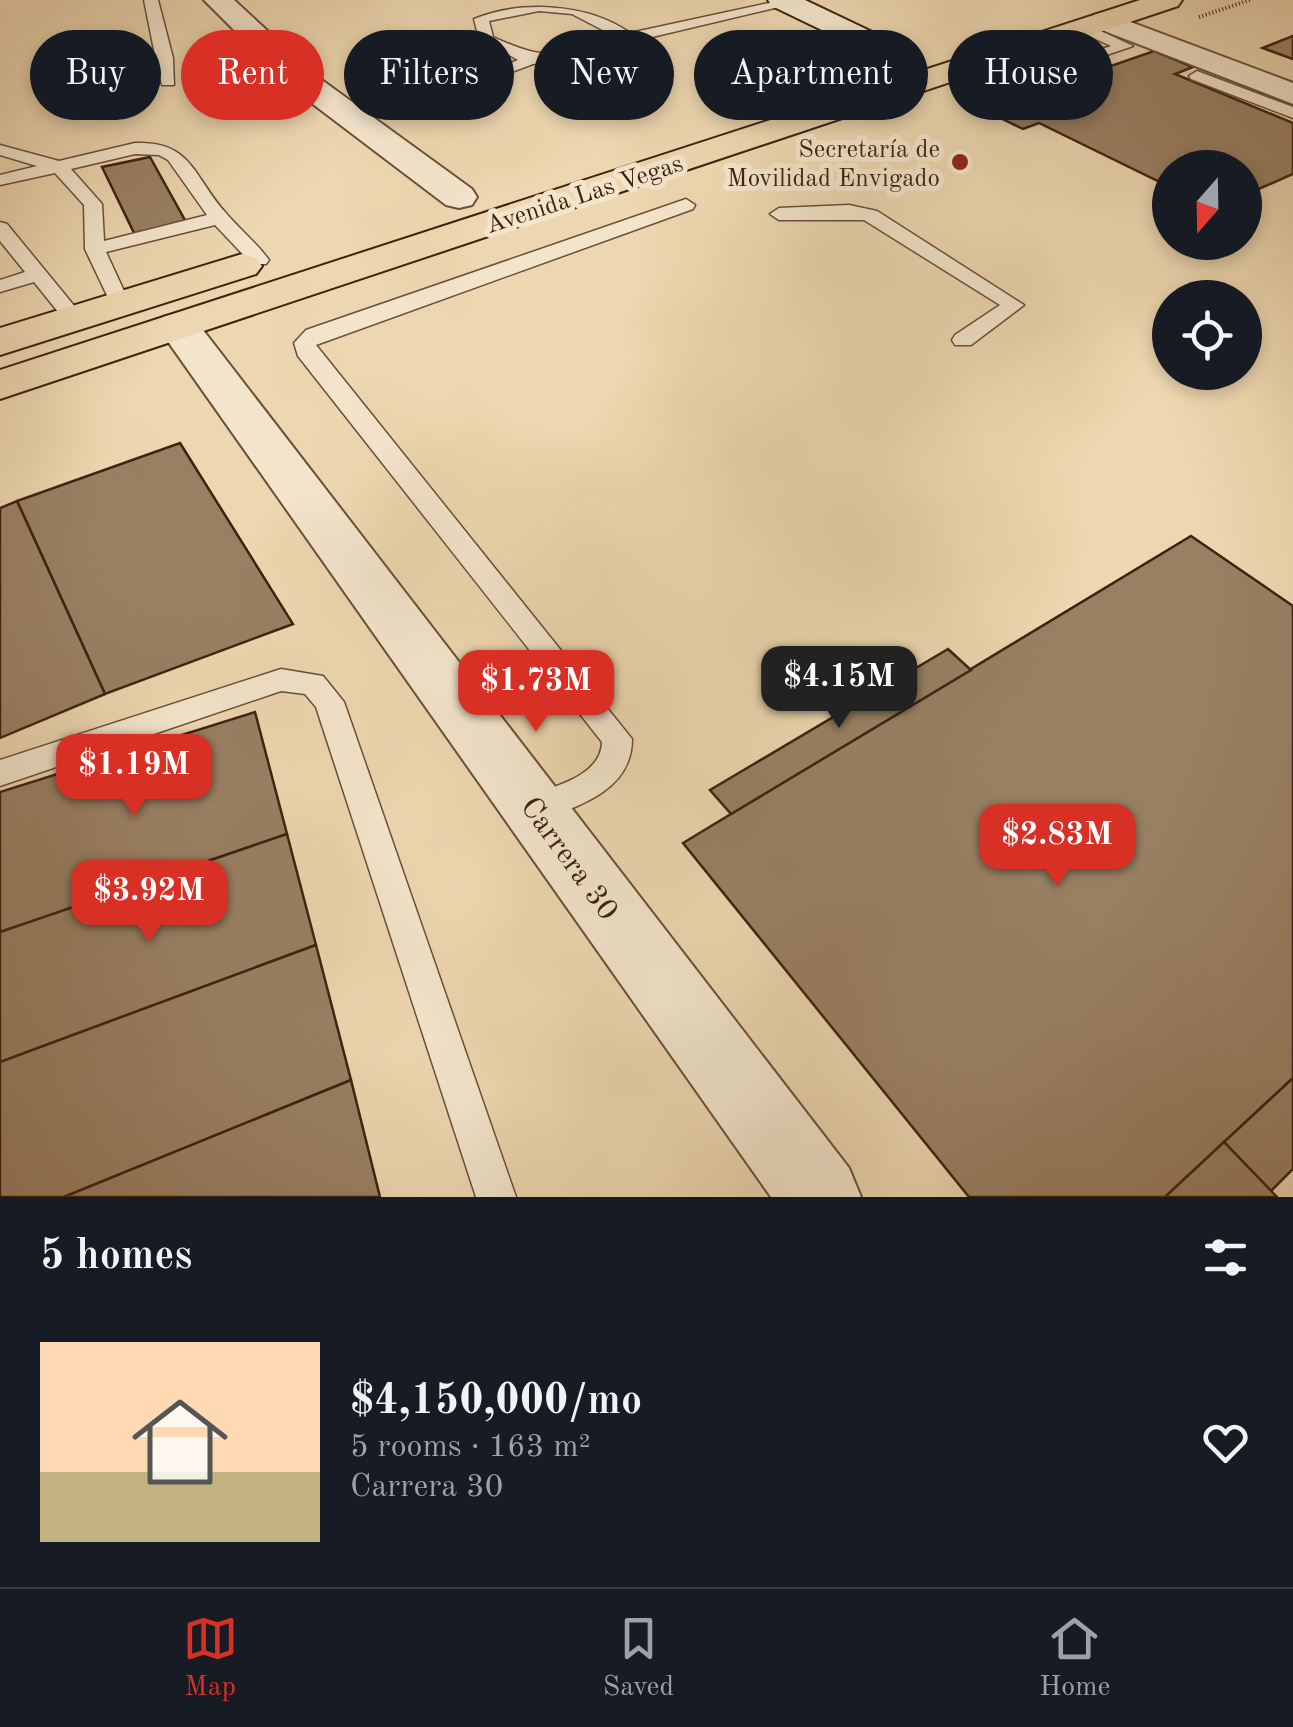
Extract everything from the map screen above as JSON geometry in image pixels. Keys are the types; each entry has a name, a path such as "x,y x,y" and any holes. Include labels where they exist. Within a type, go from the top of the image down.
{"main road":[{"name":"Avenida Las Vegas","path":"928,51 1088,16 1177,11"},
{"name":"Avenida Las Vegas","path":"1064,30 1088,16"},
{"name":"Avenida Las Vegas","path":"0,385 948,87"},
{"name":"Avenida Las Vegas","path":"532,174 702,120"},
{"name":"Avenida Las Vegas","path":"422,208 496,185"},
{"path":"10,337 295,249"}],"street":[{"path":"218,0 304,82 458,197"},
{"path":"785,2 844,30"},
{"path":"1088,16 1293,94"},
{"name":"Carrera 30","path":"178,326 820,1197"}],"lane":[{"path":"150,0 166,58 168,82"},
{"path":"662,30 785,2"},
{"path":"530,60 486,40 481,19 508,8 544,4 600,16 617,30"},
{"path":"1113,36 1125,46 1113,50"},
{"path":"161,59 166,58"},
{"path":"514,66 534,60"},
{"path":"1197,76 1293,113"},
{"path":"0,180 140,147 157,148 172,154 219,218 247,242 258,260"},
{"path":"0,150 59,167 93,204 95,248 120,304"},
{"path":"534,808 611,774 620,758 617,739 306,350 306,343 314,335 686,205"},
{"path":"778,214 848,211 870,215 1014,304 963,340"},
{"path":"95,248 219,218"},
{"path":"0,228 74,319"},
{"path":"0,286 40,274"},
{"path":"0,773 281,680 313,684 329,702 496,1197"}],"path":[{"path":"1177,11 1250,0"}],"building":[{"path":"1293,36 1293,59 1263,48"},
{"path":"1293,36 1293,59 1263,48"},
{"path":"1154,51 1193,67 1175,74 1293,123 1293,174 1262,188 1262,150 1152,150 1152,178 1039,123 1023,129 1005,120 1113,120 1113,65"},
{"path":"150,157 186,222 135,235 102,167"},
{"path":"180,443 293,624 105,694 17,501"},
{"path":"17,501 105,694 0,738 0,508"},
{"path":"1191,536 1293,606 1293,1078 1165,1197 969,1197 683,843"},
{"path":"948,649 971,670 731,814 710,790"},
{"path":"255,712 287,834 0,932 0,792"},
{"path":"287,834 316,945 0,1062 0,932"},
{"path":"316,945 351,1080 64,1197 0,1197 0,1062"},
{"path":"1293,1078 1293,1169 1271,1191 1224,1142"},
{"path":"351,1080 380,1197 64,1197"},
{"path":"1224,1142 1277,1197 1165,1197"}],"place":[{"name":"Secretaría de Movilidad Envigado","path":"960,162"}]}
